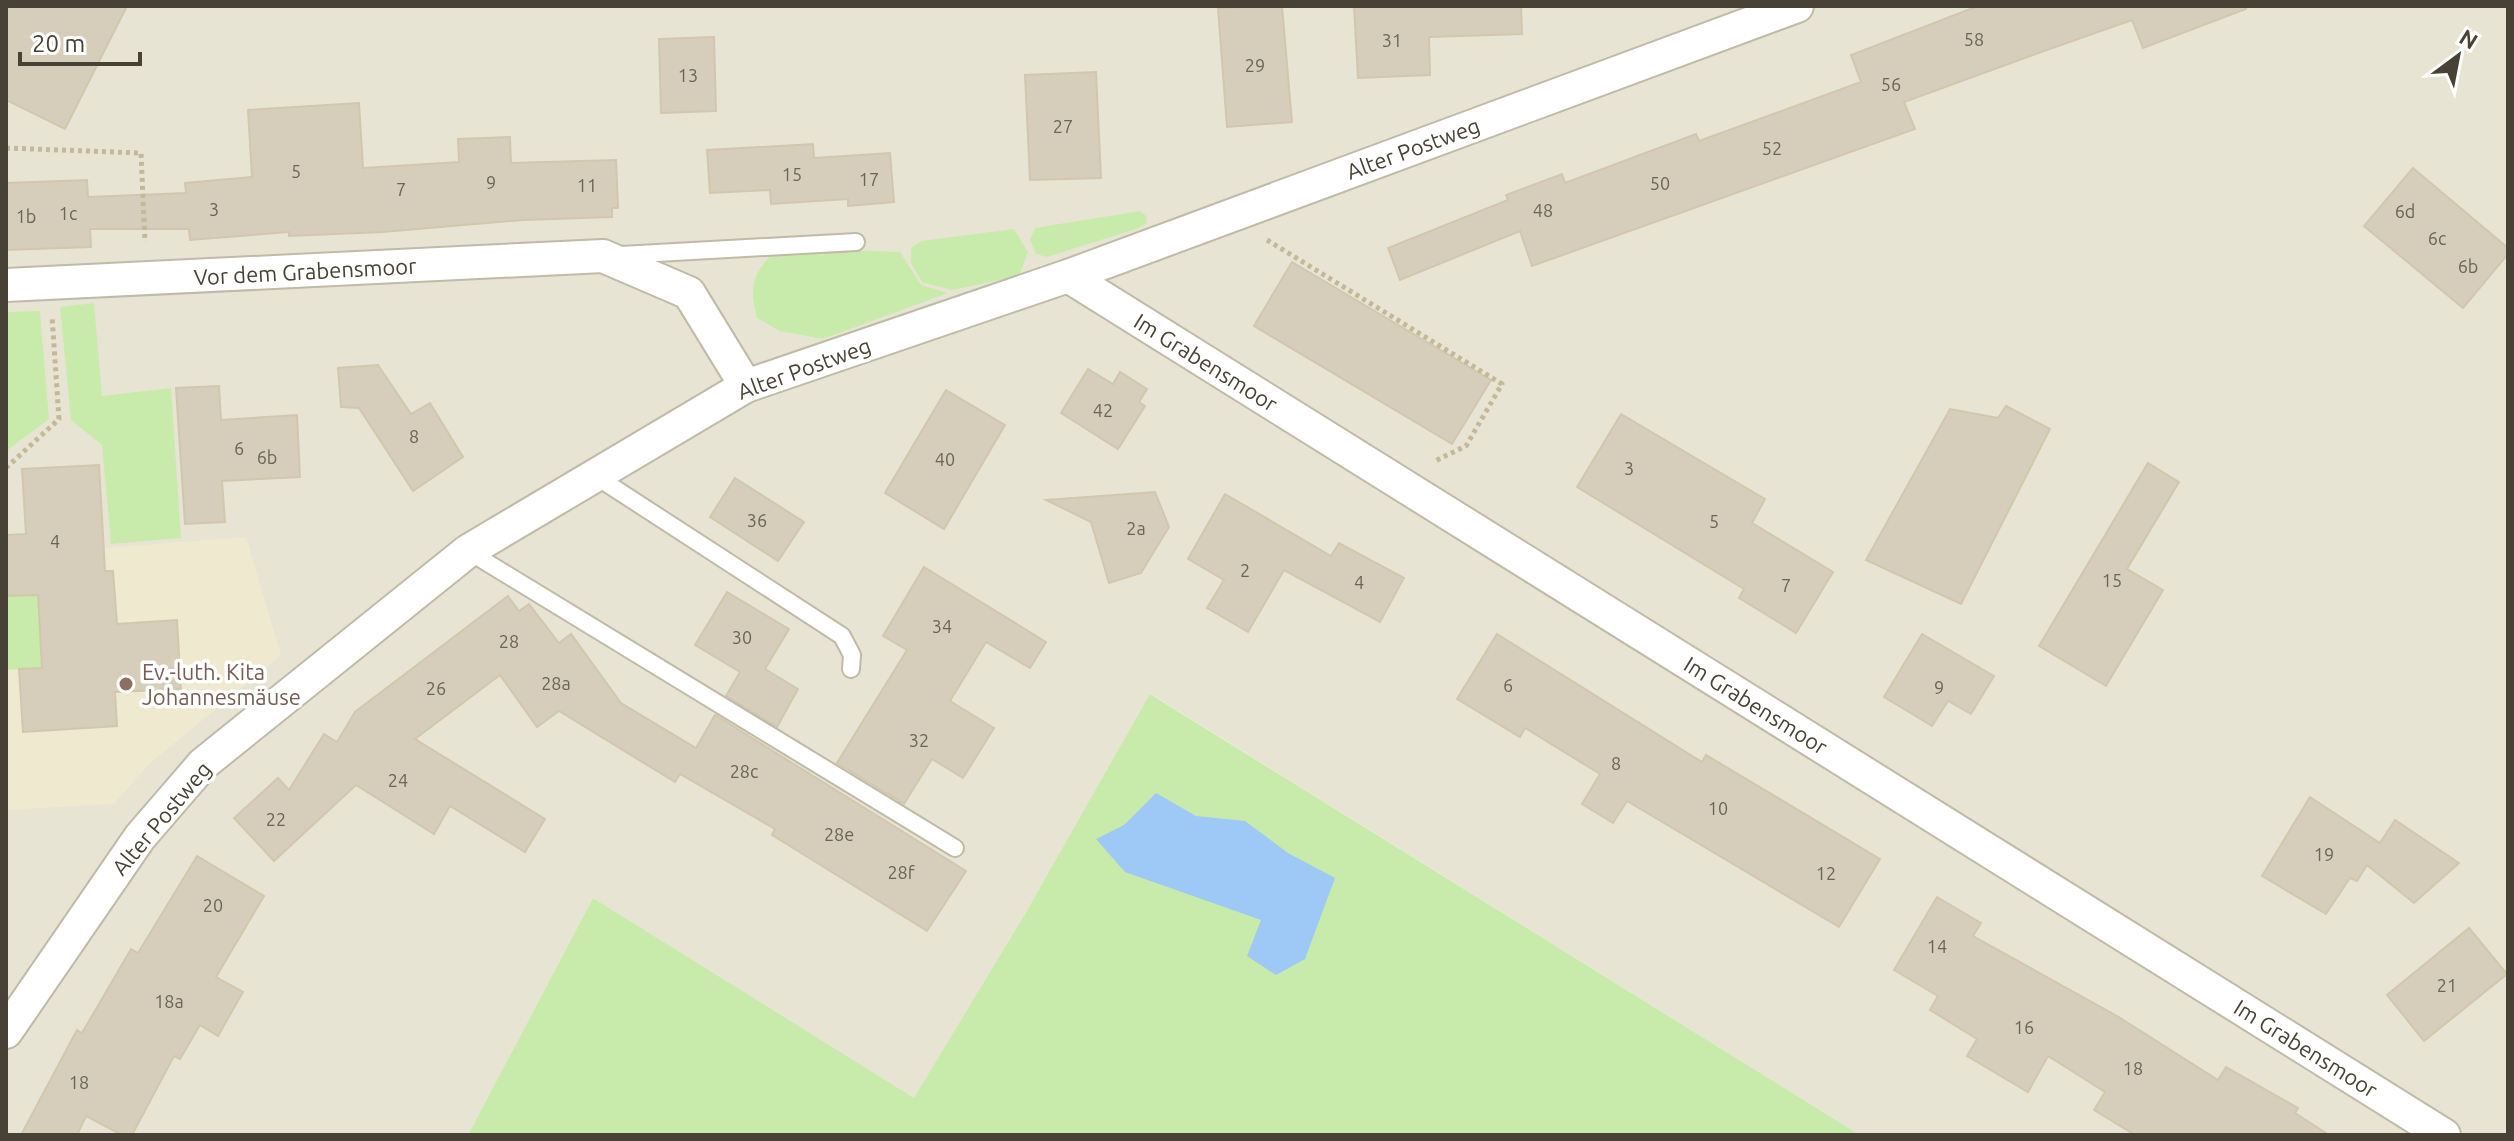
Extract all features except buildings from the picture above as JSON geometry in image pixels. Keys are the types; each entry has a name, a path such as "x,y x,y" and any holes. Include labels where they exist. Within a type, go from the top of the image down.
{"street":[{"name":"Alter Postweg","path":"6,1032 140,837 203,764 468,551 746,386 1068,276 1797,6"},
{"name":"Vor dem Grabensmoor","path":"6,285 603,256 689,293 746,386"},
{"name":"Im Grabensmoor","path":"1068,276 2444,1135"}],"lane":[{"name":"Vor dem Grabensmoor","path":"603,256 856,242"},
{"path":"597,477 842,636 852,655 851,669"},
{"path":"468,551 955,848"}],"path":[{"path":"6,148 141,153 146,279"},
{"path":"1229,216 1502,384 1466,446 1429,464 1410,490"},
{"path":"6,468 59,419 50,283"}],"shaded area":[{"path":"6,6 2508,6 2508,1135 1860,1135 1151,694 914,1099 593,898 468,1135 6,1135"},
{"name":"Ev.-luth. Kita Johannesmäuse","path":"246,537 281,655 148,765 114,804 6,810 6,670 42,668 38,609 115,604 113,572 105,571 104,548"}],"green space":[{"path":"1140,211 1147,217 1146,224 1136,229 1047,257 1036,254 1030,240 1035,228"},
{"path":"1014,229 1028,252 1019,276 952,290 922,282 911,263 911,248 921,241"},
{"path":"820,249 900,252 921,285 948,293 823,339 780,331 757,318 754,282 773,253"},
{"path":"94,303 102,396 171,388 181,538 111,544 102,445 71,420 60,307"},
{"path":"40,311 49,419 6,451 6,312"},
{"path":"44,594 38,609 42,668 6,670 6,596"},
{"path":"1150,694 1860,1135 468,1135 593,898 914,1098 1025,914"}],"water":[{"path":"1156,793 1196,816 1245,821 1288,853 1335,878 1305,959 1276,975 1247,956 1261,920 1125,872 1096,839 1124,825"}],"place":[{"name":"Ev.-luth. Kita Johannesmäuse","path":"126,684"}]}
